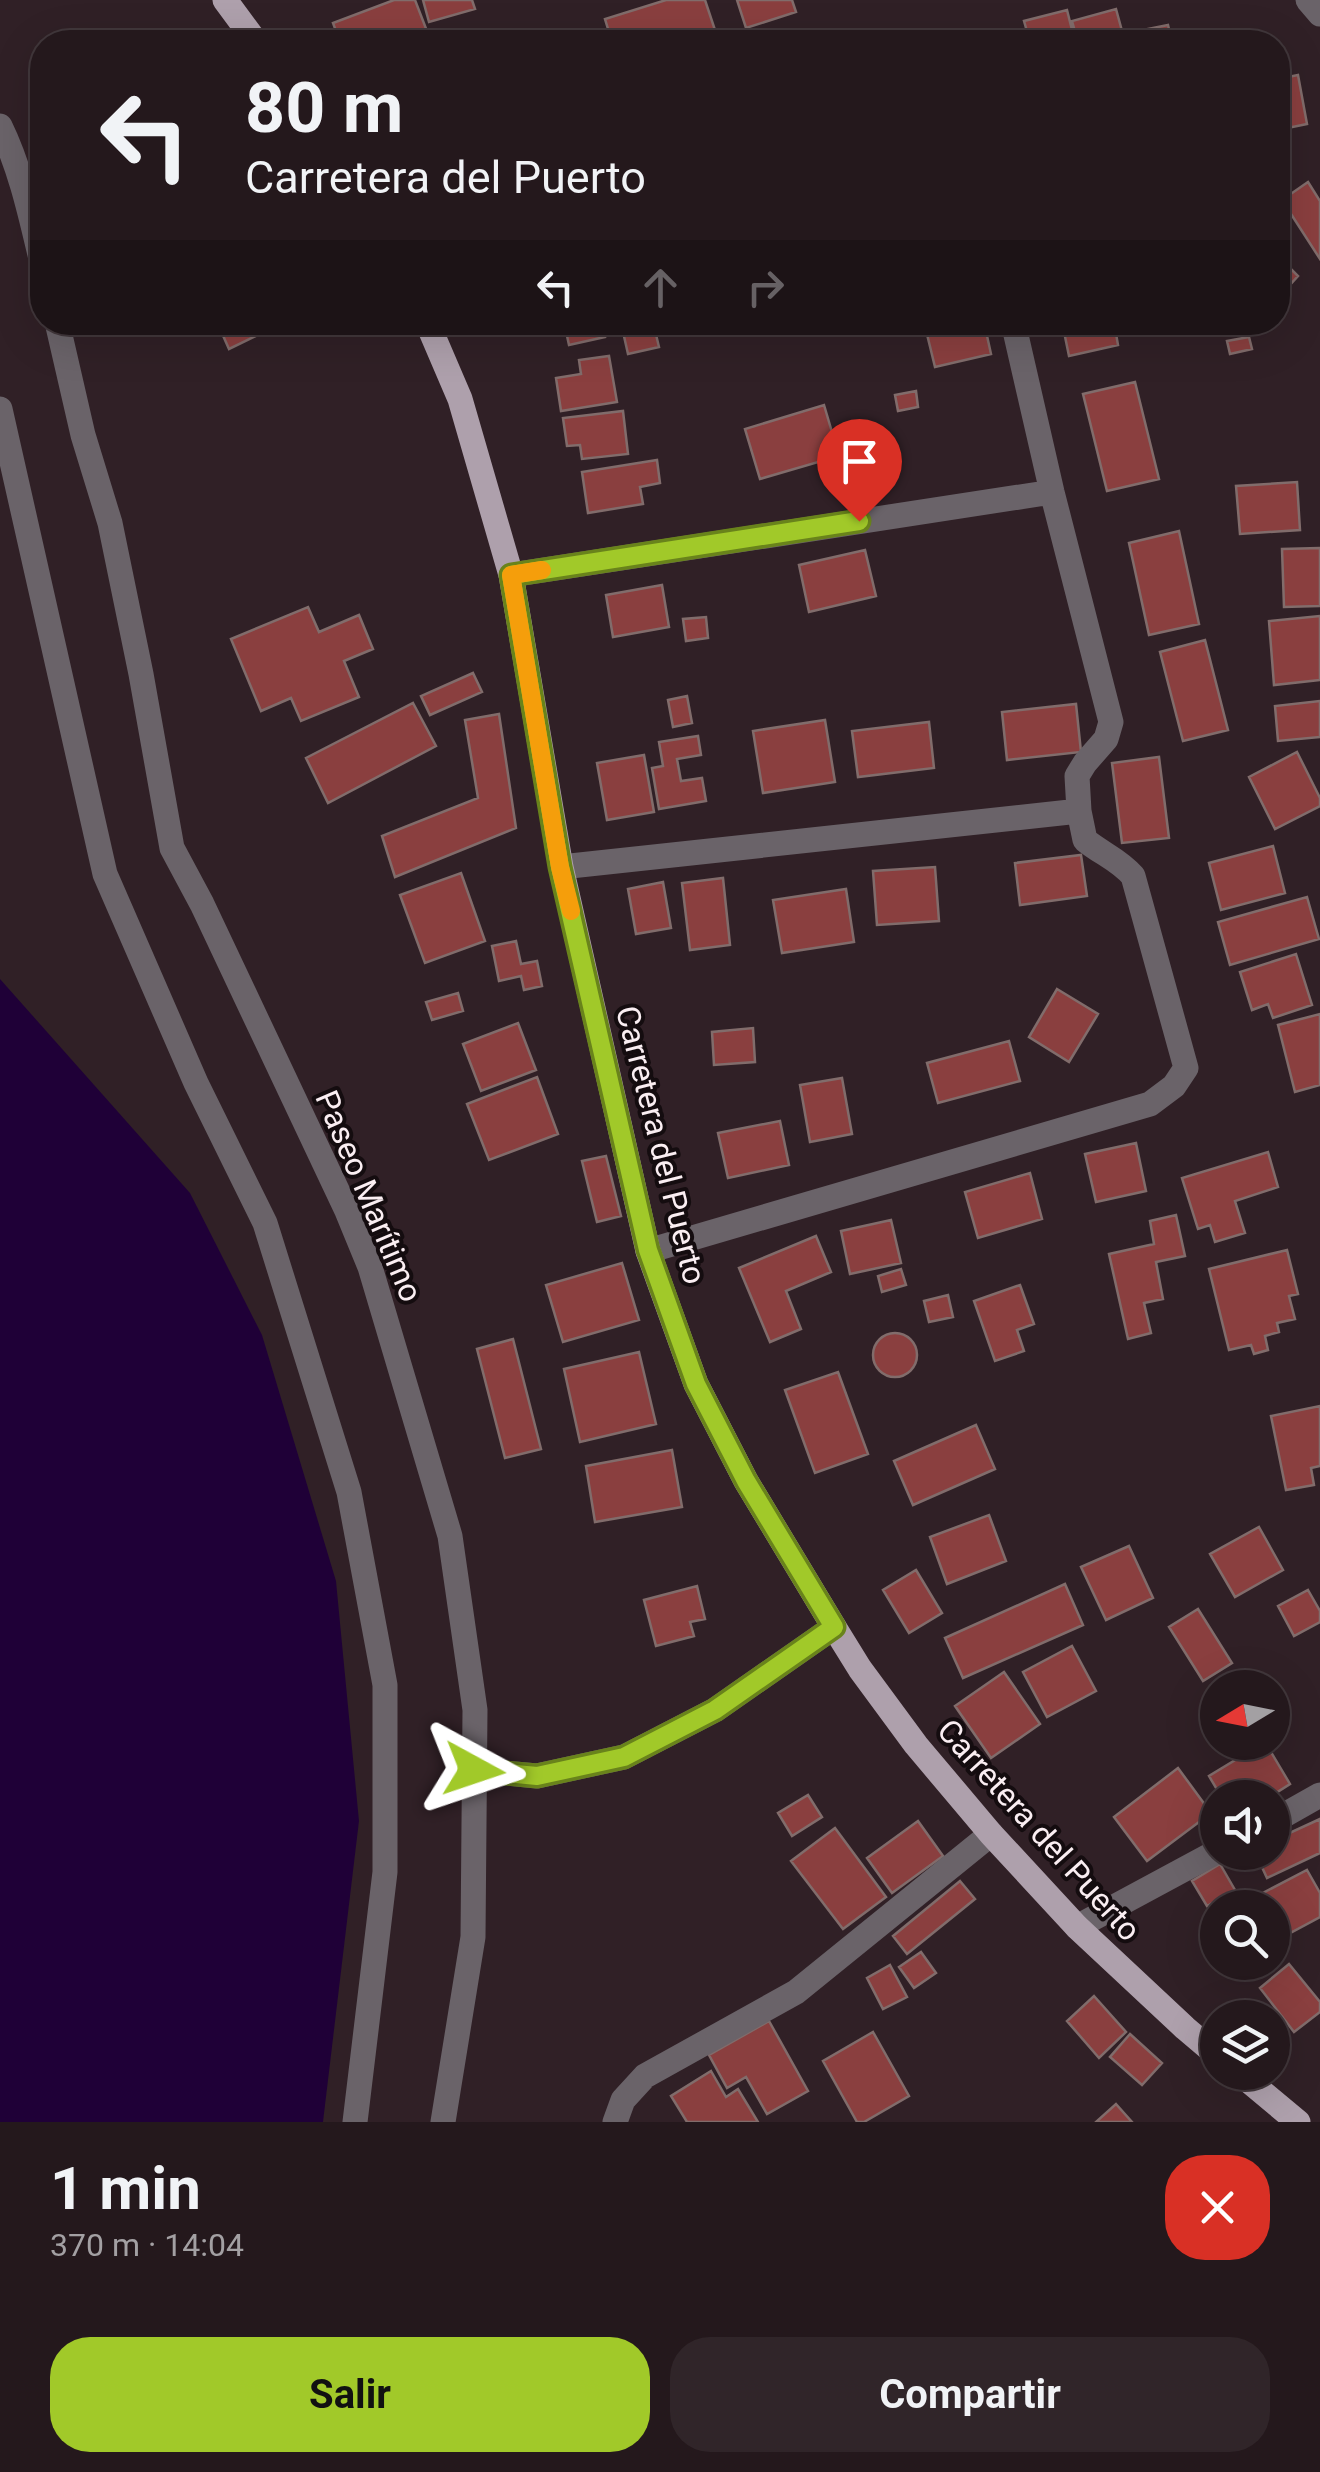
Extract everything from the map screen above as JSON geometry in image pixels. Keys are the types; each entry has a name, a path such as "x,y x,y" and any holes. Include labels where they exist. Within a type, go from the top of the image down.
{"main road":[{"path":"225,0 247,30"},
{"name":"Carretera del Puerto","path":"433,335 460,399 511,575 560,867 648,1250 696,1384 746,1481 834,1627 916,1746 1077,1927 1200,2041"},
{"path":"1260,2090 1298,2122"}],"street":[{"path":"1308,0 1320,14"},
{"path":"0,126 30,210"},
{"name":"Paseo Marítimo","path":"59,335 83,435 110,523 172,848 370,1267 450,1536 474,1710 473,1937 444,2122"},
{"path":"648,1250 1150,1104 1174,1086 1186,1068 1133,876 1122,863 1085,840 1076,776 1106,739 1111,722 1016,335"},
{"path":"0,409 105,874 196,1083 266,1222 349,1492 384,1685 384,1872 355,2122"},
{"path":"511,575 1052,492"},
{"path":"560,867 1079,812"},
{"path":"474,1770 537,1776 624,1757 715,1710 834,1627"},
{"path":"1290,1812 1320,1795"},
{"path":"616,2122 623,2100 646,2076 796,1992 991,1834"},
{"path":"1077,1927 1200,1862"}],"shaded area":[{"path":"0,979 190,1193 262,1335 336,1581 359,1821 323,2122 0,2122"}],"building":[{"path":"394,0 415,0 427,30 336,30 333,23"},
{"path":"423,0 472,0 475,9 429,22"},
{"path":"666,0 705,0 715,30 608,30 605,19"},
{"path":"737,0 792,0 796,12 746,28"},
{"path":"1116,9 1122,30 1075,30 1072,21"},
{"path":"1067,10 1072,30 1027,30 1024,21"},
{"path":"1168,25 1169,30 1143,30"},
{"path":"1298,75 1307,124 1290,128 1290,77"},
{"path":"1308,182 1320,201 1320,259 1290,212 1290,194"},
{"path":"1290,268 1298,276 1290,285"},
{"path":"223,335 258,335 229,349"},
{"path":"567,335 605,335 605,337 569,345"},
{"path":"624,335 656,335 659,347 628,354"},
{"path":"927,335 987,335 991,354 935,367"},
{"path":"1065,335 1116,335 1118,345 1069,356"},
{"path":"1249,337 1252,349 1230,354 1227,341"},
{"path":"609,356 617,402 561,411 556,378 581,374 579,360"},
{"path":"1135,382 1159,479 1107,491 1083,394"},
{"path":"916,391 918,407 898,411 895,395"},
{"path":"824,405 839,456 760,479 745,429"},
{"path":"623,411 628,454 582,459 580,445 567,446 563,418"},
{"path":"657,460 660,483 640,487 643,504 588,513 582,472"},
{"path":"1297,482 1300,530 1240,534 1236,486"},
{"path":"1179,531 1199,624 1149,635 1129,543"},
{"path":"1320,548 1320,606 1284,607 1282,549"},
{"path":"865,550 876,596 809,612 799,565"},
{"path":"662,585 669,627 613,637 606,595"},
{"path":"308,607 319,632 359,615 373,649 344,661 359,697 301,721 291,698 261,711 231,639"},
{"path":"1320,616 1320,680 1274,685 1269,621"},
{"path":"706,617 708,638 686,641 683,619"},
{"path":"1205,640 1228,730 1183,741 1160,652"},
{"path":"473,673 482,692 430,715 421,696"},
{"path":"687,696 692,723 673,727 668,700"},
{"path":"1320,701 1320,737 1278,741 1275,706"},
{"path":"413,703 436,746 328,803 306,758"},
{"path":"1076,704 1081,752 1007,760 1002,712"},
{"path":"499,714 516,828 395,877 382,836 478,798 465,720"},
{"path":"825,720 835,782 763,793 753,731"},
{"path":"929,722 934,768 858,777 852,731"},
{"path":"698,736 701,755 677,759 681,781 702,778 706,801 659,809 652,768 663,766 659,742"},
{"path":"1297,752 1320,798 1320,806 1275,829 1249,777"},
{"path":"644,755 654,812 607,820 597,763"},
{"path":"1159,757 1169,838 1122,843 1112,763"},
{"path":"1273,846 1285,893 1221,910 1209,863"},
{"path":"1081,855 1087,896 1020,905 1015,863"},
{"path":"935,867 939,921 877,925 873,871"},
{"path":"461,873 485,941 425,963 400,895"},
{"path":"723,878 730,945 690,950 682,883"},
{"path":"663,882 671,928 636,934 628,889"},
{"path":"846,889 854,942 782,953 773,900"},
{"path":"1307,897 1319,939 1230,965 1218,922"},
{"path":"516,941 521,964 537,961 542,986 524,990 521,976 499,981 492,946"},
{"path":"1296,954 1312,1005 1273,1018 1268,1004 1252,1010 1240,972"},
{"path":"1057,989 1098,1014 1069,1062 1029,1037"},
{"path":"458,993 463,1011 432,1020 426,1002"},
{"path":"1320,1014 1320,1085 1295,1092 1278,1025"},
{"path":"518,1023 536,1070 481,1091 463,1044"},
{"path":"753,1028 755,1062 714,1065 712,1032"},
{"path":"1009,1041 1020,1081 938,1103 927,1063"},
{"path":"537,1077 558,1134 489,1160 467,1104"},
{"path":"842,1078 852,1134 810,1142 800,1085"},
{"path":"780,1121 789,1165 728,1178 718,1133"},
{"path":"1136,1143 1146,1191 1096,1202 1085,1154"},
{"path":"1268,1152 1278,1187 1235,1201 1245,1233 1215,1242 1210,1225 1198,1229 1182,1178"},
{"path":"606,1156 621,1216 597,1222 582,1161"},
{"path":"1030,1173 1042,1219 978,1238 965,1192"},
{"path":"1176,1215 1185,1256 1156,1262 1163,1299 1144,1303 1151,1333 1128,1339 1109,1254 1154,1244 1150,1221"},
{"path":"891,1220 901,1263 850,1274 841,1231"},
{"path":"816,1236 831,1272 786,1291 801,1329 770,1342 739,1268"},
{"path":"1287,1250 1298,1294 1289,1296 1295,1319 1277,1323 1279,1332 1265,1336 1268,1350 1254,1354 1251,1345 1229,1350 1209,1269"},
{"path":"622,1263 639,1320 563,1342 546,1285"},
{"path":"901,1269 906,1285 882,1292 878,1276"},
{"path":"1020,1285 1034,1324 1017,1330 1024,1351 995,1361 974,1301"},
{"path":"948,1295 953,1317 929,1322 924,1301"},
{"path":"895,1333 911,1339 917,1355 911,1371 895,1377 879,1371 873,1355 879,1339"},
{"path":"513,1339 541,1449 505,1458 477,1349"},
{"path":"639,1352 656,1424 580,1442 564,1369"},
{"path":"838,1372 868,1454 815,1473 785,1390"},
{"path":"1320,1406 1320,1466 1311,1468 1314,1485 1286,1490 1271,1416"},
{"path":"976,1425 995,1469 913,1505 894,1461"},
{"path":"672,1450 682,1507 595,1522 586,1466"},
{"path":"989,1515 1006,1561 947,1584 930,1537"},
{"path":"1259,1527 1283,1570 1235,1597 1210,1554"},
{"path":"1129,1546 1153,1598 1106,1620 1081,1567"},
{"path":"916,1570 942,1613 909,1633 883,1590"},
{"path":"1065,1584 1083,1625 963,1678 945,1638"},
{"path":"697,1586 705,1619 690,1622 694,1636 656,1646 644,1600"},
{"path":"1308,1590 1320,1611 1320,1622 1294,1636 1278,1606"},
{"path":"1198,1609 1232,1663 1221,1670 1200,1670 1200,1676 1169,1627"},
{"path":"1072,1646 1096,1691 1047,1717 1023,1672"},
{"path":"1004,1672 1040,1724 991,1758 955,1706"},
{"path":"1235,1760 1276,1760 1288,1780 1211,1780 1209,1776"},
{"path":"1178,1768 1200,1798 1200,1821 1147,1861 1114,1817"},
{"path":"808,1795 822,1817 792,1836 778,1813"},
{"path":"1320,1819 1320,1853 1290,1867 1290,1833"},
{"path":"918,1821 943,1856 892,1893 867,1858"},
{"path":"835,1828 886,1897 843,1929 791,1861"},
{"path":"1210,1870 1223,1870 1235,1890 1200,1890 1200,1894 1192,1881"},
{"path":"1263,1870 1284,1870 1267,1878"},
{"path":"1307,1870 1320,1893 1320,1917 1290,1933 1290,1890 1269,1890"},
{"path":"960,1881 975,1899 907,1954 893,1936"},
{"path":"921,1952 936,1973 914,1988 899,1967"},
{"path":"890,1965 907,1997 883,2009 867,1978"},
{"path":"1290,1965 1320,2002 1320,2012 1294,2032 1290,2027 1290,2000 1269,2000 1260,1988 1270,1980 1290,1980"},
{"path":"1094,1996 1126,2032 1099,2058 1067,2021"},
{"path":"769,2021 808,2091 767,2114 746,2077 727,2088 709,2055"},
{"path":"873,2032 909,2096 864,2122 857,2122 823,2061"},
{"path":"1130,2034 1162,2063 1142,2085 1110,2057"},
{"path":"711,2071 726,2097 738,2089 758,2122 687,2122 671,2096"},
{"path":"1116,2104 1132,2122 1096,2122"}],"slow traffic":[{"path":"542,570 511,575 560,867 571,911"}],"route":[{"path":"474,1770 537,1776 624,1757 715,1710 834,1627 746,1481 696,1384 648,1250 560,867 511,575 859,521"}]}
